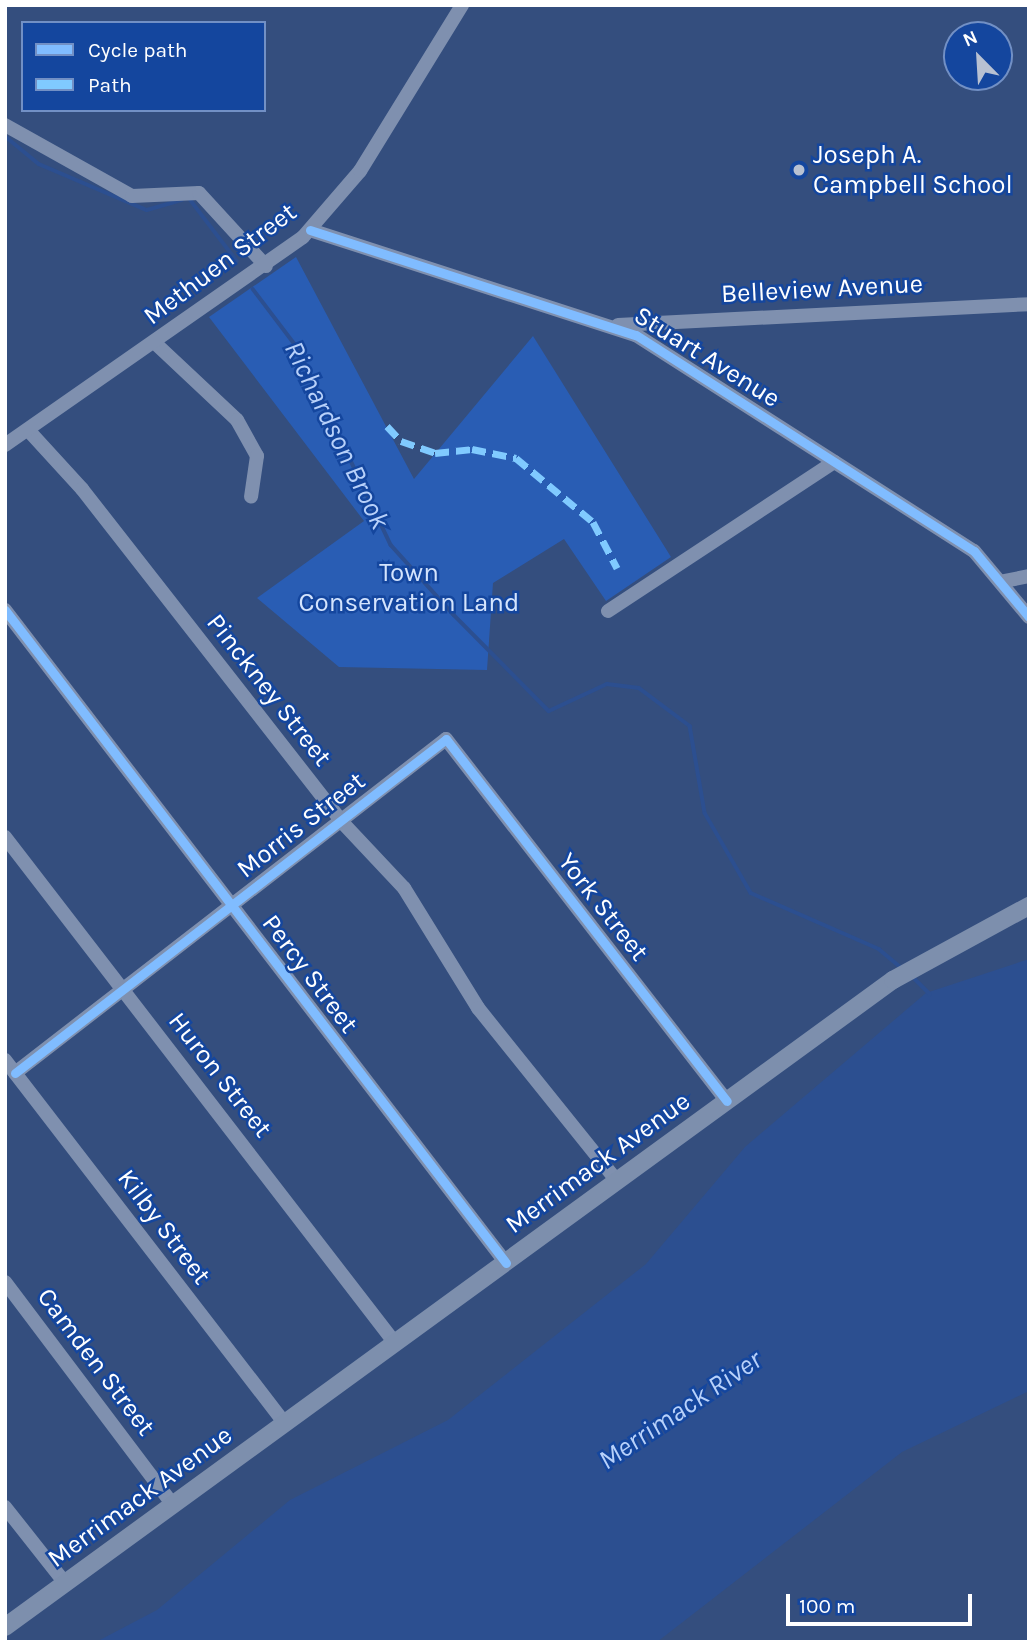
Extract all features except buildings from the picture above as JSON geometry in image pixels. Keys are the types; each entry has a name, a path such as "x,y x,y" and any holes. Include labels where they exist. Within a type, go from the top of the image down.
{"main road":[{"name":"Merrimack Avenue","path":"5,1627 893,980 919,963 1029,906"}],"street":[{"name":"Methuen Street","path":"5,445 266,266 310,230 360,171 462,5"},
{"path":"5,125 132,196 199,193 266,266"},
{"name":"Stuart Avenue","path":"310,230 617,325 974,551 1004,581 1029,617"},
{"name":"Belleview Avenue","path":"617,325 1029,304"},
{"path":"155,343 237,420 257,456 251,497"},
{"name":"Pinckney Street","path":"29,431 82,489 341,821 404,888 478,1008 617,1181"},
{"path":"608,611 834,462"},
{"path":"1004,581 1029,576"},
{"name":"Percy Street","path":"5,610 506,1263"},
{"name":"Morris Street","path":"15,1073 446,739"},
{"name":"York Street","path":"446,739 727,1101"},
{"name":"Huron Street","path":"5,837 395,1343"},
{"name":"Kilby Street","path":"5,1060 285,1424"},
{"name":"Camden Street","path":"5,1282 173,1505"},
{"path":"5,1507 65,1583"}],"green space":[{"name":"Town Conservation Land","path":"296,257 414,479 533,336 671,557 606,601 564,539 493,583 487,670 339,667 257,598 364,521 209,317"}],"water":[{"name":"Merrimack River","path":"1029,959 1029,1391 902,1452 657,1642 96,1642 157,1610 290,1500 448,1420 646,1264 745,1147 926,993"}],"waterway":[{"name":"Richardson Brook","path":"5,136 39,164 147,210 182,200"},
{"name":"Richardson Brook","path":"189,198 237,261"},
{"name":"Richardson Brook","path":"253,289 297,347 391,545 454,615 549,711 607,684 639,688 690,726 705,813 751,893 879,949 902,968"},
{"name":"Richardson Brook","path":"913,977 930,994"}],"marked path":[{"path":"387,426 401,441 435,453 472,449 516,458 593,522 617,568"}],"cycle path":[{"path":"310,230 636,335 974,551 1029,617"},
{"path":"5,610 506,1263"},
{"path":"15,1073 446,739 727,1101"}],"place":[{"name":"Joseph A. Campbell School","path":"799,170"}]}
